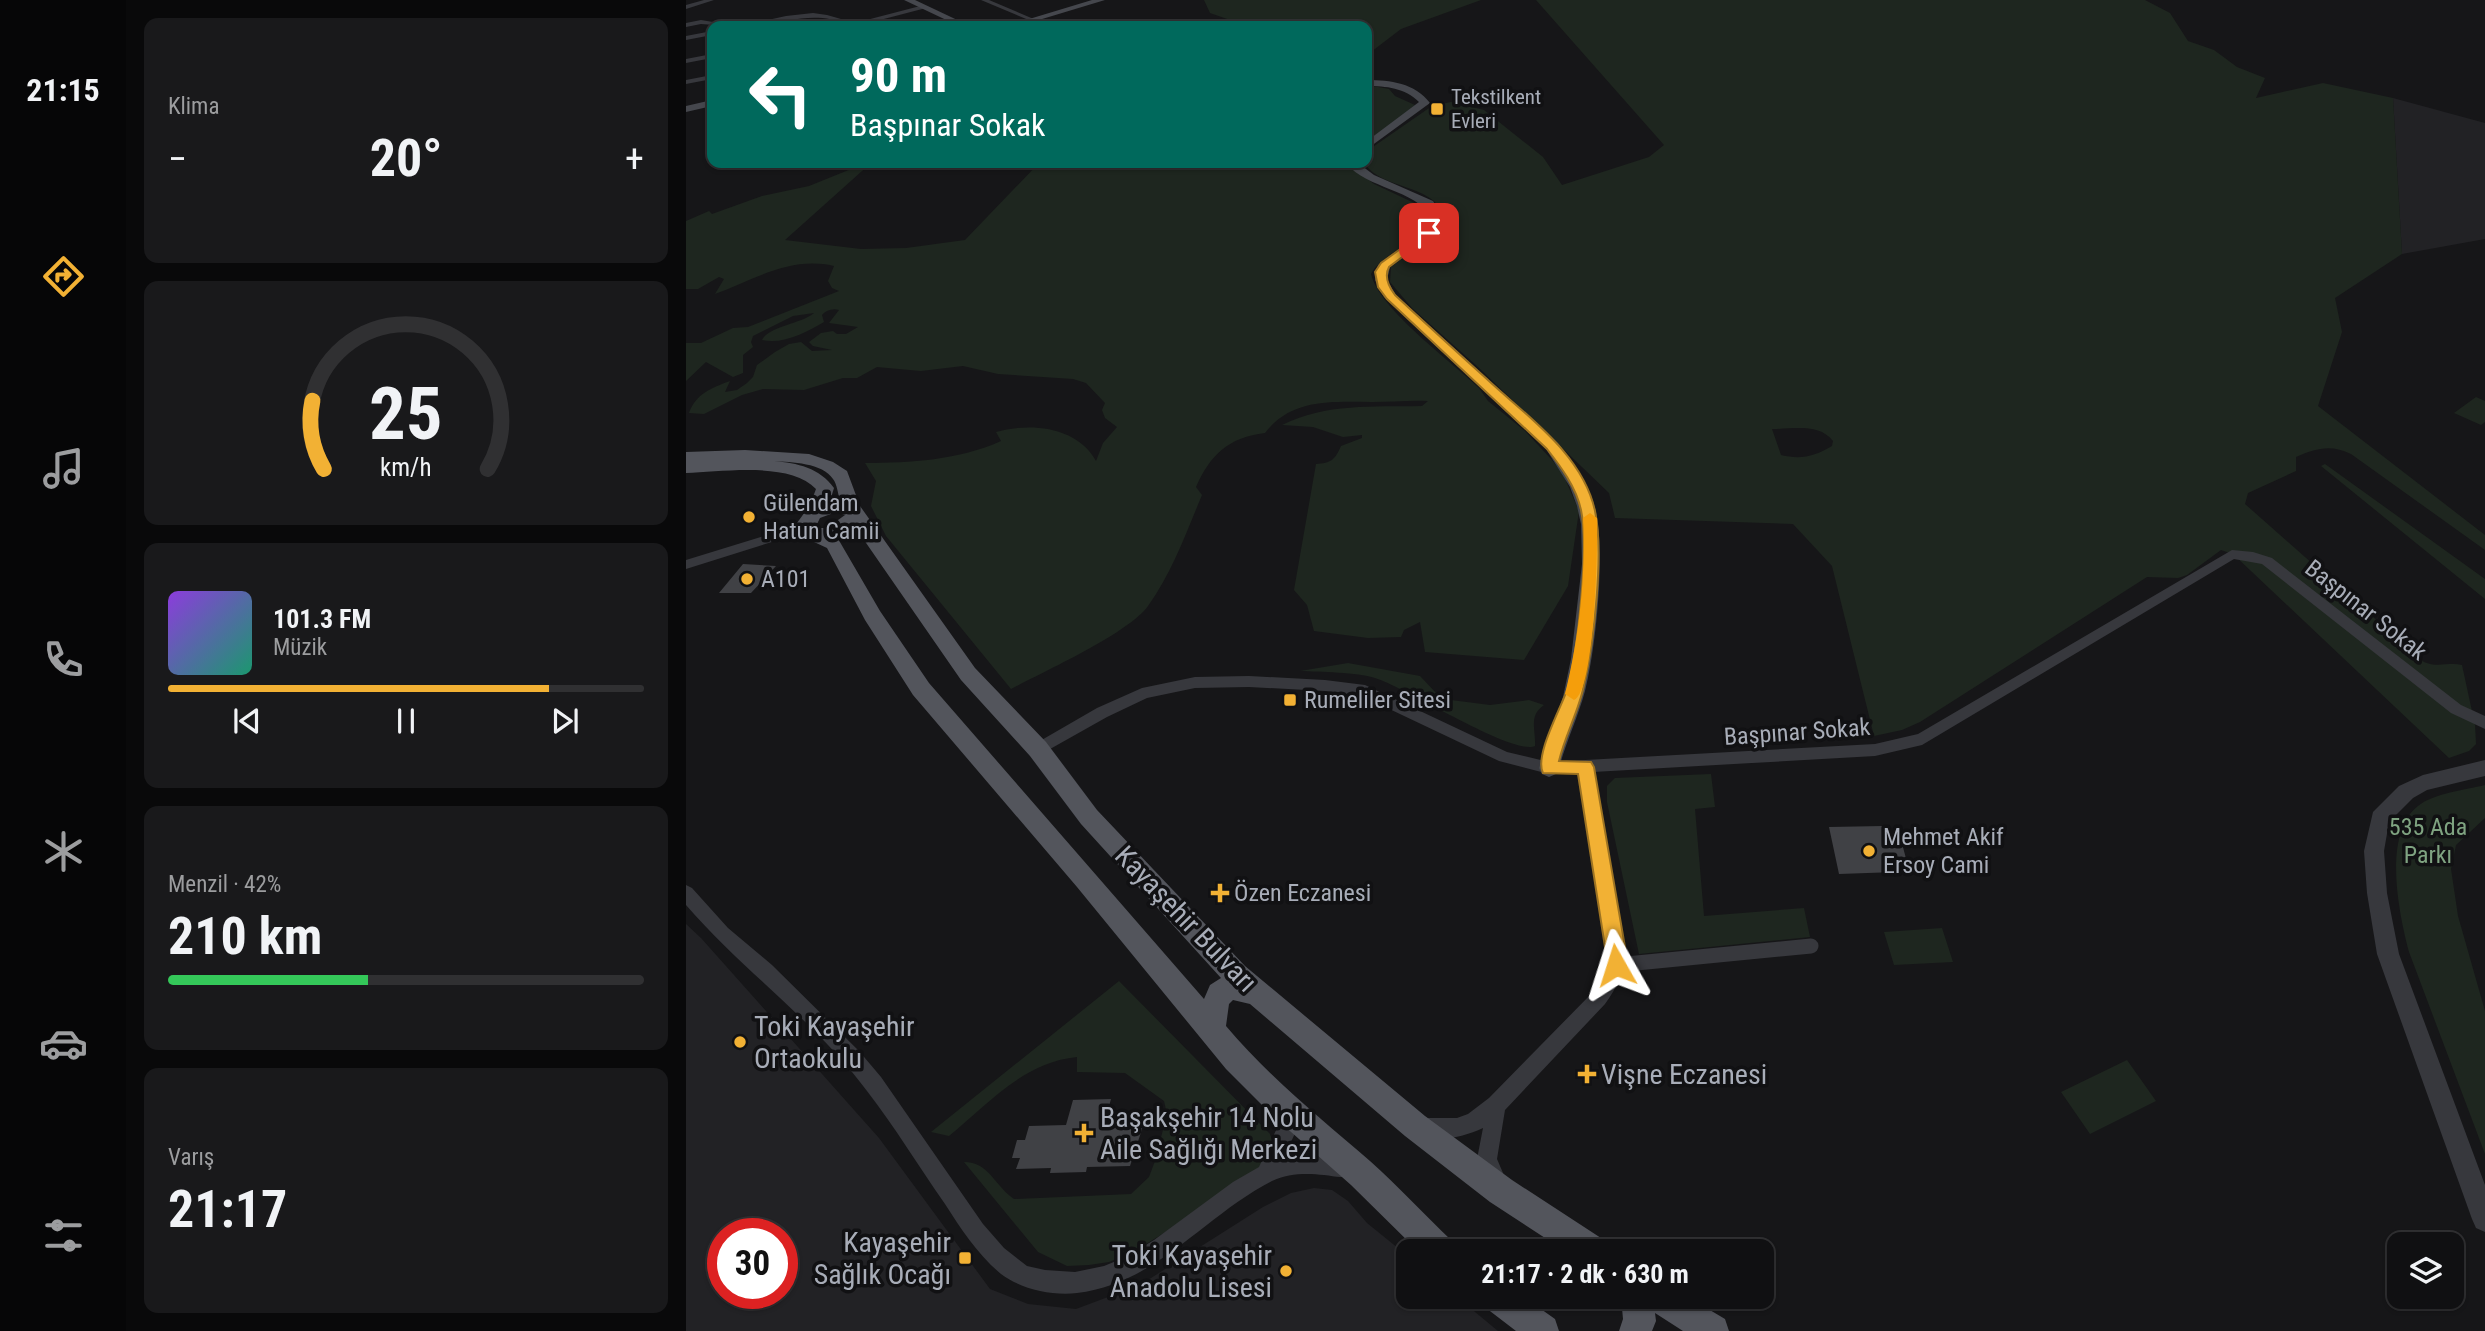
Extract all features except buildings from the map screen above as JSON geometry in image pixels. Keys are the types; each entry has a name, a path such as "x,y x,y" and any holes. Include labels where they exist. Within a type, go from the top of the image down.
{"main road":[{"path":"908,0 953,21"},
{"path":"1052,0 1072,8"},
{"path":"1028,21 1101,0"},
{"path":"1372,84 1400,87 1418,95 1424,103 1372,142"},
{"path":"686,107 707,102"},
{"path":"1358,168 1370,177 1429,203 1436,210 1438,218 1429,233 1384,265 1381,272 1384,287 1391,297 1552,446 1572,472 1588,509 1592,551 1580,664 1576,689 1555,740 1549,768"},
{"name":"Kayaşehir Bulvarı","path":"686,457 787,457 821,463 841,475 854,512 968,674 1038,750 1089,817 1211,949 1258,995 1415,1126 1501,1191 1575,1239"},
{"path":"686,467 774,467 809,473 821,481 825,488 816,528 834,532 847,525 854,512"},
{"name":"Kayaşehir Bulvarı","path":"816,528 834,544 872,615 921,688 1039,828 1086,879 1236,1059 1283,1106 1362,1174 1428,1239"},
{"path":"1212,1031 1212,1008 1229,986 1239,986 1258,995"},
{"path":"1514,1309 1540,1327"},
{"path":"1635,1331 1640,1321 1638,1309"},
{"path":"1678,1309 1713,1331"}],"street":[{"path":"686,7 711,0"},
{"path":"984,0 1032,20"},
{"path":"871,21 924,7"},
{"path":"771,21 810,14 838,17 844,21"},
{"path":"686,25 707,23"},
{"path":"686,38 707,34"},
{"path":"701,79 686,63 707,57"},
{"path":"686,82 707,78"},
{"path":"774,537 816,528"},
{"path":"686,565 774,537 816,528"},
{"name":"Başpınar Sokak","path":"1038,750 1106,710 1142,694 1174,685 1238,681 1343,686 1365,691 1504,757 1549,768 1875,750 1903,746 1922,739 2232,554 2253,556 2267,561 2456,709 2485,723"},
{"path":"1415,1126 1457,1128 1475,1122 1496,1105 1599,998 1611,981 1616,965 1615,947 1585,767"},
{"path":"2485,768 2423,783 2406,792 2380,818 2374,851 2377,893 2388,954 2485,1219"},
{"path":"686,893 722,934 766,971 852,1058 874,1084 971,1225 988,1246 1018,1273 1051,1282 1087,1282 1132,1265 1266,1173 1297,1165 1327,1164 1362,1174"},
{"path":"1616,965 1811,946"},
{"path":"1496,1105 1487,1158 1501,1191"},
{"path":"1266,1173 1287,1129 1283,1106"}],"shaded area":[{"path":"2393,98 2485,123 2485,239 2402,254"},
{"name":"Toki Kayaşehir Ortaokulu","path":"686,924 879,1138 990,1289 1028,1304 1076,1309 1140,1285 1263,1207 1291,1193 1314,1188 1332,1190 1348,1201 1367,1223 1396,1246 1396,1309 1471,1309 1498,1331 686,1331"}],"green space":[{"path":"1204,0 1481,0 1401,29 1372,51 1372,21 1227,21 1230,20 1210,13"},
{"path":"1536,0 2145,0 2170,13 2188,41 2214,50 2237,67 2265,78 2256,98 2323,83 2393,98 2402,254 2335,298 2342,332 2318,406 2485,535 2485,550 2351,454 2337,449 2317,449 2296,457 2296,471 2248,493 2245,504 2424,662 2434,665 2462,665 2475,725 2476,744 2469,751 2449,758 2233,554 2221,550 2187,575 2178,578 2147,577 1920,722 1902,730 1874,736 1832,566 1793,524 1615,518 1609,493 1478,367 1412,308 1390,282 1391,267 1440,229 1444,215 1437,204 1418,191 1372,172 1368,168 1372,168 1372,148 1432,106 1451,102 1484,110 1543,157 1562,185 1649,157 1664,145","holes":["1806,428 1827,435 1833,441 1832,446 1808,456 1781,455 1772,429"]},
{"path":"1372,86 1389,89 1395,96 1415,105 1404,117 1372,138"},
{"path":"854,168 865,168 785,240 861,249 906,248 965,240 1034,168 1353,168 1374,184 1427,209 1425,227 1377,265 1371,274 1387,303 1401,318 1479,388 1488,401 1525,431 1563,474 1579,511 1568,586 1524,660 1425,652 1420,622 1404,630 1401,637 1368,638 1314,631 1307,605 1294,590 1316,464 1332,460 1341,446 1362,438 1362,435 1343,437 1313,427 1282,425 1333,410 1422,406 1428,401 1314,404 1287,413 1265,433 1231,443 1214,457 1196,487 1202,495 1171,566 1157,593 1138,617 1105,640 1011,689 886,536 871,506 876,481 865,463 917,461 951,456 1001,441 996,432 1024,428 1066,434 1088,450 1096,461 1103,443 1117,427 1105,418 1102,410 1105,403 1086,383 1073,379 998,374 963,366 921,371 877,367 857,378 843,378 804,390 763,389 742,395 704,414 689,413 700,396 717,386 730,381 725,392 737,390 753,377 757,365 789,344 801,342 812,351 832,350 813,346 809,342 821,333 833,331 846,334 858,327 829,323 839,310 832,309 822,315 824,322 802,333 778,341 762,340 771,331 814,313 793,316 753,336 753,347 743,355 743,373 733,377 706,362 686,381 686,343 701,343 733,328 748,327 839,291 832,288 828,281 834,266 818,264 803,264 773,271 715,294 724,279 719,277 698,289 686,289 686,221 709,211 712,214 762,196 809,186"},
{"path":"2476,397 2485,401 2485,422 2481,425 2454,413"},
{"path":"2325,464 2485,579 2485,599 2321,466"},
{"path":"1348,663 1420,676 1438,695 1451,700 1490,705 1529,700 1544,705 1534,719 1535,746 1505,741 1375,678 1349,673 1300,671"},
{"path":"1711,774 1715,807 1695,809 1704,916 1804,908 1810,937 1639,954 1607,802 1607,786 1615,778"},
{"name":"535 Ada Parkı","path":"2485,785 2485,818 2456,845 2451,869 2458,916 2485,1011 2485,1154 2409,952 2396,875 2400,835 2407,819 2418,806 2441,795"},
{"path":"1942,928 1953,962 1894,965 1884,932"},
{"path":"1119,981 1270,1134 1274,1147 1270,1162 1247,1182 1133,1252 1109,1262 1067,1266 1038,1252 964,1162 973,1163 986,1170 1014,1199 1131,1194 1149,1177 1155,1161 1167,1114 1164,1101 1125,1073 1077,1072 1077,1057 1040,1067 1023,1076 949,1136 931,1132"},
{"path":"2127,1060 2156,1101 2090,1134 2061,1092"}],"slow traffic":[{"path":"1574,694 1580,664 1592,551 1590,518"}],"place":[{"name":"Tekstilkent Evleri","path":"1437,109"},
{"name":"Gülendam Hatun Camii","path":"749,517"},
{"name":"A101","path":"747,579"},
{"name":"Rumeliler Sitesi","path":"1290,700"},
{"name":"Mehmet Akif Ersoy Cami","path":"1869,851"},
{"name":"Özen Eczanesi","path":"1220,893"},
{"name":"Toki Kayaşehir Ortaokulu","path":"740,1042"},
{"name":"Vişne Eczanesi","path":"1587,1074"},
{"name":"Başakşehir 14 Nolu Aile Sağlığı Merkezi","path":"1084,1133"},
{"name":"Kayaşehir Sağlık Ocağı","path":"965,1258"},
{"name":"Toki Kayaşehir Anadolu Lisesi","path":"1286,1271"}],"route":[{"path":"1429,233 1384,265 1381,279 1384,287 1391,297 1552,446 1572,472 1588,509 1592,551 1580,664 1576,689 1555,740 1549,768 1585,767 1616,965"}]}
